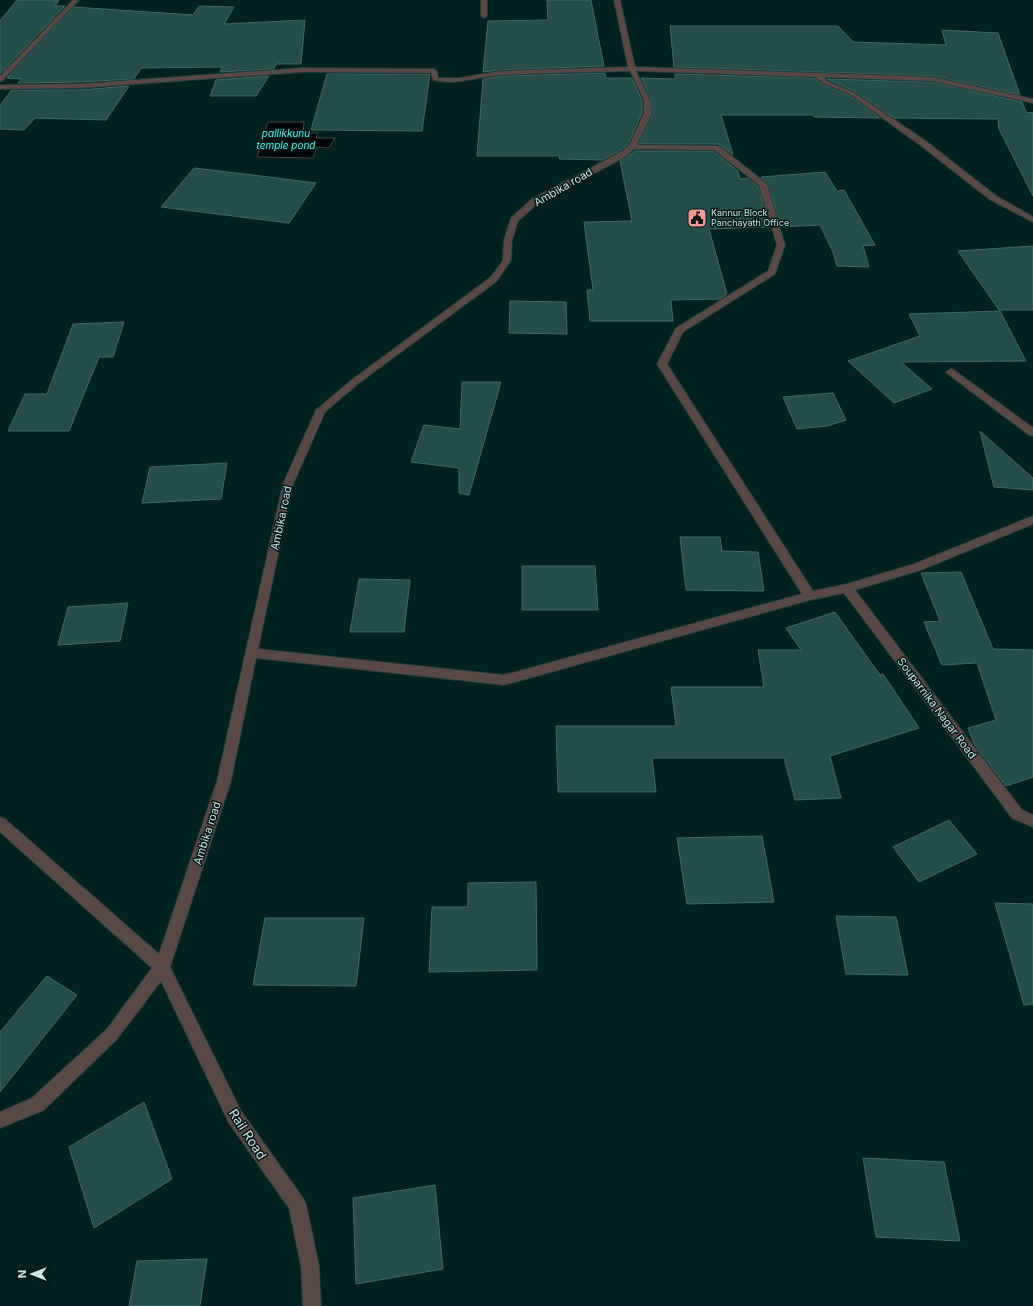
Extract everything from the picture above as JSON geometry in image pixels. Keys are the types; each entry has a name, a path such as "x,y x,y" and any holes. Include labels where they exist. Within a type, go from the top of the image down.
{"street":[{"path":"0,80 76,0"},
{"path":"484,0 484,16"},
{"path":"617,0 632,69 647,100 648,113 632,147 716,148 763,184 780,245 772,272 679,330 662,364 810,596"},
{"path":"0,87 80,86 303,70 434,71 435,79 460,80 501,73 632,69 932,79 1033,101"},
{"path":"818,76 825,82 852,93 923,143 992,197 1033,220"},
{"name":"Ambika road","path":"0,1120 38,1104 107,1039 162,967 224,781 253,653 288,484 321,410 356,381 494,279 507,260 508,240 514,220 535,201 622,155 632,147"},
{"path":"951,372 1033,433"},
{"path":"253,653 504,680 810,596 848,588 917,567 1033,520"},
{"name":"Souparnika Nagar Road","path":"848,588 1017,814 1033,821"},
{"path":"0,823 162,967"},
{"name":"Rail Road","path":"162,967 235,1117 297,1204 310,1266 312,1306"}],"water":[{"name":"pallikkunu temple pond","path":"268,122 304,122 303,133 318,133 316,138 335,138 329,148 317,147 313,158 257,157"}],"building":[{"path":"17,0 59,0 55,6 65,6 0,74 0,21"},
{"path":"547,0 591,0 604,66 483,72 488,21 548,20"},
{"path":"199,6 234,7 224,24 305,20 301,64 276,64 274,69 220,72 222,67 141,68 134,79 80,82 18,83 21,79 7,78 74,7 193,15"},
{"path":"670,26 838,26 853,42 946,45 942,30 998,33 1020,95 932,76 674,67"},
{"path":"605,73 606,78 632,78 642,100 642,113 628,145 618,152 602,160 559,159 560,156 477,156 483,79 503,76"},
{"path":"327,74 430,74 422,131 311,130"},
{"path":"675,74 814,78 822,84 848,95 880,118 814,117 813,115 721,115 733,155 719,144 639,144 653,113 651,99 641,78 675,79"},
{"path":"269,76 256,96 210,96 216,80"},
{"path":"827,79 932,82 1022,102 1026,112 1033,113 1033,196 999,129 998,119 894,118 854,91"},
{"path":"129,86 106,120 35,118 24,130 0,129 0,105 12,90 80,90"},
{"path":"635,151 713,151 738,171 740,179 748,178 758,186 770,227 709,229 727,294 720,299 671,300 673,321 590,321 587,290 593,290 584,222 632,221 620,161"},
{"path":"194,168 316,183 289,223 161,207"},
{"path":"825,172 837,191 844,190 875,245 863,246 869,267 837,266 833,252 820,225 781,227 768,184 761,177"},
{"path":"1033,246 1033,310 999,310 958,251"},
{"path":"510,301 566,302 567,334 509,333"},
{"path":"1000,311 1026,361 901,362 932,389 894,403 848,361 920,336 909,314"},
{"path":"124,322 113,357 99,357 69,431 8,431 25,394 47,394 73,324"},
{"path":"462,382 501,382 469,495 459,493 459,468 411,462 424,425 460,429"},
{"path":"833,393 846,420 827,426 797,429 783,397"},
{"path":"980,431 1033,478 1033,490 994,487"},
{"path":"227,463 221,499 142,503 150,467"},
{"path":"680,537 720,537 722,551 758,552 764,591 686,590"},
{"path":"522,566 595,566 598,610 522,610"},
{"path":"961,572 993,649 1033,650 1033,777 1006,786 974,744 968,728 996,720 977,663 942,665 924,622 940,621 921,573"},
{"path":"359,579 410,580 404,632 350,632"},
{"path":"128,603 120,641 58,645 68,607"},
{"path":"835,612 880,675 883,674 919,728 830,756 841,798 795,800 784,758 652,758 656,792 558,792 556,726 676,726 671,687 764,687 758,650 801,650 786,628"},
{"path":"949,820 977,854 919,882 893,847"},
{"path":"762,836 774,902 687,904 677,838"},
{"path":"536,882 537,970 429,972 432,907 468,907 468,883"},
{"path":"995,903 1033,904 1033,1004 1024,1005"},
{"path":"836,916 896,917 908,975 846,974"},
{"path":"265,918 364,918 356,986 253,985"},
{"path":"47,976 77,995 0,1092 0,1032"},
{"path":"144,1102 172,1179 94,1228 69,1147"},
{"path":"863,1158 944,1162 960,1241 876,1237"},
{"path":"435,1185 443,1269 356,1284 353,1198"},
{"path":"207,1259 200,1306 129,1306 137,1261"}],"place":[{"name":"Kannur Block Panchayath Office","path":"697,218"}]}
